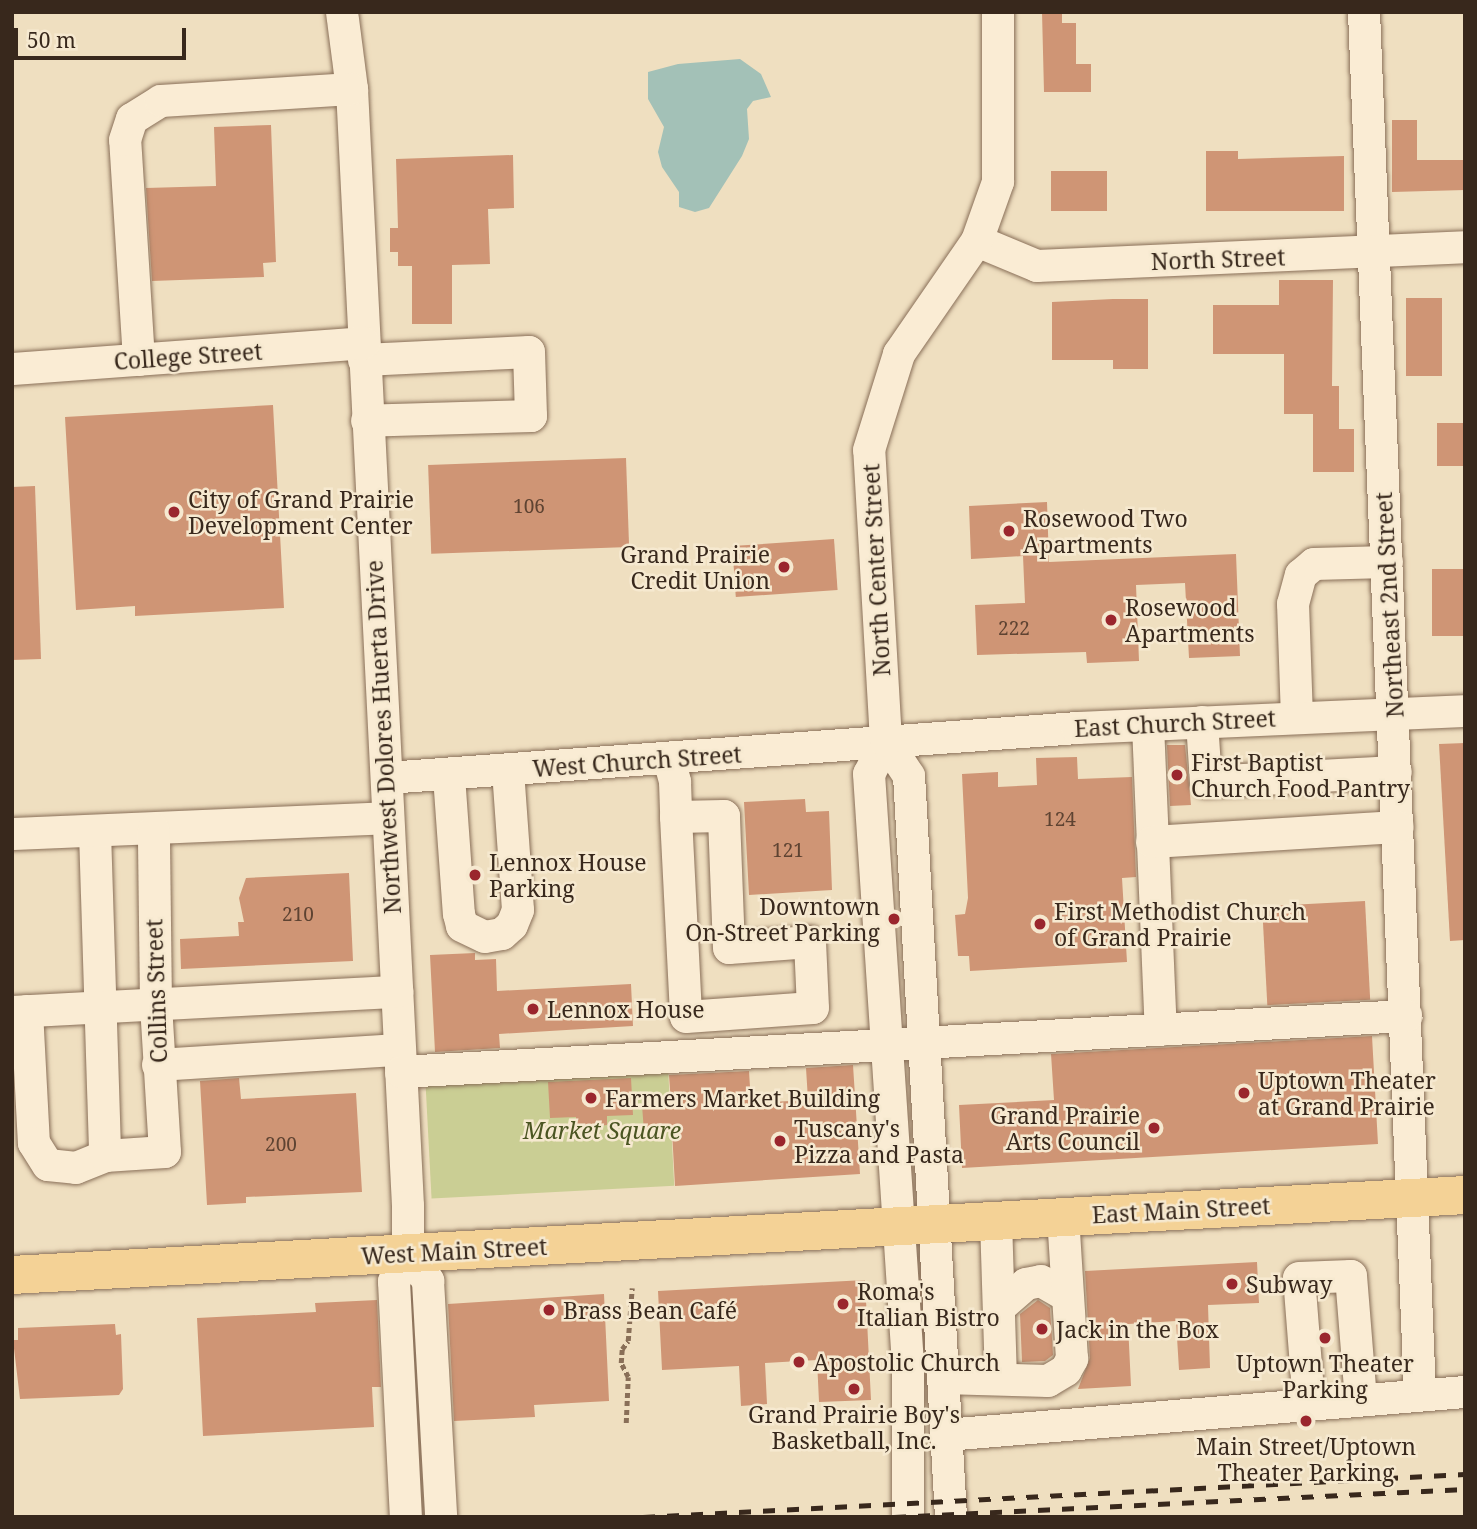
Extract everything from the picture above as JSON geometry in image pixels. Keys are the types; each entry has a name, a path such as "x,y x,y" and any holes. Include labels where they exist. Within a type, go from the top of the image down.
{"main road":[{"name":"East Main Street","path":"915,1225 1465,1195"},
{"name":"West Main Street","path":"12,1275 915,1225"}],"street":[{"name":"Northwest Dolores Huerta Drive","path":"342,12 352,89 408,1254"},
{"name":"North Center Street","path":"915,1225 922,1041 909,776 886,741 869,450 899,354 977,240 998,183 998,12"},
{"name":"Northeast 2nd Street","path":"1364,12 1420,1395"},
{"path":"139,360 124,140 132,119 161,101 352,89"},
{"name":"North Street","path":"977,240 1037,266 1465,247"},
{"name":"College Street","path":"12,369 139,360 364,352 529,352 531,416 367,421"},
{"path":"1297,718 1293,604 1301,575 1314,564 1387,562"},
{"name":"East Church Street","path":"886,741 1202,722 1465,711"},
{"path":"1202,722 1206,782 1396,772"},
{"path":"1147,725 1161,1030"},
{"path":"886,741 869,774 884,1044 943,1378 951,1517"},
{"name":"West Church Street","path":"387,778 449,776 886,741"},
{"path":"669,759 676,817 686,1017 813,1008 810,942 729,948 724,816 676,817"},
{"path":"449,776 459,914 462,926 485,937 502,934 512,925 518,910 508,771"},
{"path":"12,834 388,818"},
{"path":"1152,842 1398,827"},
{"name":"Collins Street","path":"105,1156 164,1152 156,1005 154,830"},
{"path":"95,832 102,1008 105,1156 76,1168 58,1169 48,1165 34,1143 20,1012 102,1008 397,992"},
{"path":"158,1065 400,1061 884,1044 1406,1016"},
{"path":"943,1378 1001,1377 1010,1381 1048,1381 1066,1370 1072,1359 1063,1216"},
{"path":"996,1220 1001,1377"},
{"path":"908,1517 908,1365 915,1225"},
{"path":"406,1517 394,1282 408,1254 428,1281 440,1517"},
{"path":"1309,1404 1299,1278 1351,1276 1361,1400"},
{"path":"1000,1307 1026,1284 1067,1281"},
{"path":"946,1435 1465,1392"}],"path":[{"path":"626,1423 628,1377 621,1363 622,1349 628,1341 632,1288"}],"green space":[{"name":"Market Square","path":"668,1067 674,1186 432,1199 425,1080"}],"water":[{"path":"740,59 761,74 771,97 753,101 747,109 749,139 742,156 709,208 695,212 679,207 679,192 662,167 658,152 664,127 648,99 648,72 678,64"}],"building":[{"path":"1042,12 1062,12 1062,23 1076,23 1076,64 1091,64 1091,92 1044,92"},
{"path":"1392,120 1417,120 1417,160 1465,160 1465,190 1392,192"},
{"path":"271,125 276,262 263,263 264,277 152,281 146,188 216,186 214,127"},
{"path":"1206,151 1238,151 1238,159 1344,156 1344,211 1206,211"},
{"path":"513,155 514,208 488,209 490,264 452,265 452,324 412,324 412,266 398,266 398,252 390,252 390,228 398,228 396,159"},
{"path":"1051,171 1107,171 1107,211 1051,211"},
{"path":"1279,280 1333,280 1332,386 1339,386 1339,429 1354,429 1354,472 1313,472 1313,414 1284,414 1284,354 1213,354 1213,305 1279,305"},
{"path":"1406,298 1442,298 1442,376 1406,376"},
{"path":"1148,299 1148,369 1113,369 1113,360 1052,360 1052,302"},
{"name":"City of Grand Prairie Development Center","path":"273,405 284,608 135,616 135,606 76,610 65,417"},
{"path":"1437,423 1465,423 1465,466 1437,466"},
{"path":"626,458 629,547 431,554 428,465"},
{"path":"35,486 41,659 12,660 12,487"},
{"path":"1047,502 1049,562 1236,554 1240,656 1189,658 1185,583 1136,585 1139,661 1087,663 1086,652 977,655 975,605 1025,603 1023,556 971,559 969,506"},
{"name":"Grand Prairie Credit Union","path":"834,539 838,590 736,597 732,546"},
{"path":"1432,569 1465,569 1465,636 1432,636"},
{"path":"1465,743 1465,940 1450,941 1439,744"},
{"name":"First Baptist Church Food Pantry","path":"1167,745 1185,745 1191,805 1170,806"},
{"path":"1077,757 1078,779 1132,777 1136,877 1122,878 1127,962 970,971 969,956 958,956 955,915 965,914 968,898 962,774 998,772 998,787 1037,785 1036,758"},
{"path":"805,799 806,812 829,811 832,890 749,895 744,802"},
{"path":"349,873 353,961 181,969 180,939 239,936 238,922 244,922 239,898 246,878"},
{"path":"1365,901 1370,1000 1267,1005 1262,906"},
{"name":"Lennox House","path":"475,953 475,960 496,959 497,991 631,984 633,1026 499,1034 500,1048 435,1052 430,955"},
{"path":"1372,1036 1378,1144 962,1168 959,1105 1054,1100 1051,1054"},
{"path":"853,1065 860,1174 675,1186 672,1131 644,1132 642,1105 671,1103 669,1075 749,1071 751,1103 808,1100 806,1068"},
{"path":"239,1078 241,1099 356,1093 362,1192 246,1197 246,1203 207,1205 200,1081"},
{"name":"Farmers Market Building","path":"631,1078 633,1115 607,1116 607,1125 590,1127 576,1127 576,1117 550,1118 548,1082"},
{"path":"1257,1262 1259,1303 1208,1305 1210,1368 1179,1370 1176,1321 1128,1324 1131,1386 1078,1389 1090,1358 1085,1271"},
{"path":"865,1280 871,1400 819,1402 817,1360 765,1363 767,1404 741,1406 739,1366 662,1370 658,1291"},
{"path":"604,1294 609,1401 534,1405 535,1417 454,1421 448,1304"},
{"path":"377,1300 381,1387 372,1387 374,1427 203,1436 197,1318 316,1312 315,1303"},
{"name":"Jack in the Box","path":"1038,1300 1050,1308 1053,1355 1045,1361 1022,1362 1020,1314"},
{"path":"115,1324 116,1335 121,1334 123,1389 119,1395 20,1399 13,1340 18,1340 18,1328"}],"railway":[{"path":"643,1517 1465,1474"},
{"path":"894,1517 1465,1489"}],"place":[{"name":"City of Grand Prairie Development Center","path":"174,512"},
{"name":"Rosewood Two Apartments","path":"1009,531"},
{"name":"Grand Prairie Credit Union","path":"784,567"},
{"name":"Rosewood Apartments","path":"1111,620"},
{"name":"First Baptist Church Food Pantry","path":"1177,775"},
{"name":"Lennox House Parking","path":"475,875"},
{"name":"Downtown On-Street Parking","path":"894,919"},
{"name":"First Methodist Church of Grand Prairie","path":"1040,924"},
{"name":"Lennox House","path":"533,1009"},
{"name":"Uptown Theater at Grand Prairie","path":"1244,1093"},
{"name":"Farmers Market Building","path":"591,1098"},
{"name":"Grand Prairie Arts Council","path":"1154,1128"},
{"name":"Tuscany's Pizza and Pasta","path":"780,1141"},
{"name":"Subway","path":"1232,1284"},
{"name":"Roma's Italian Bistro","path":"843,1304"},
{"name":"Brass Bean Café","path":"549,1310"},
{"name":"Jack in the Box","path":"1042,1329"},
{"name":"Uptown Theater Parking","path":"1325,1338"},
{"name":"Apostolic Church","path":"799,1362"},
{"name":"Grand Prairie Boy's Basketball, Inc.","path":"854,1389"},
{"name":"Main Street/Uptown Theater Parking","path":"1306,1421"}]}
